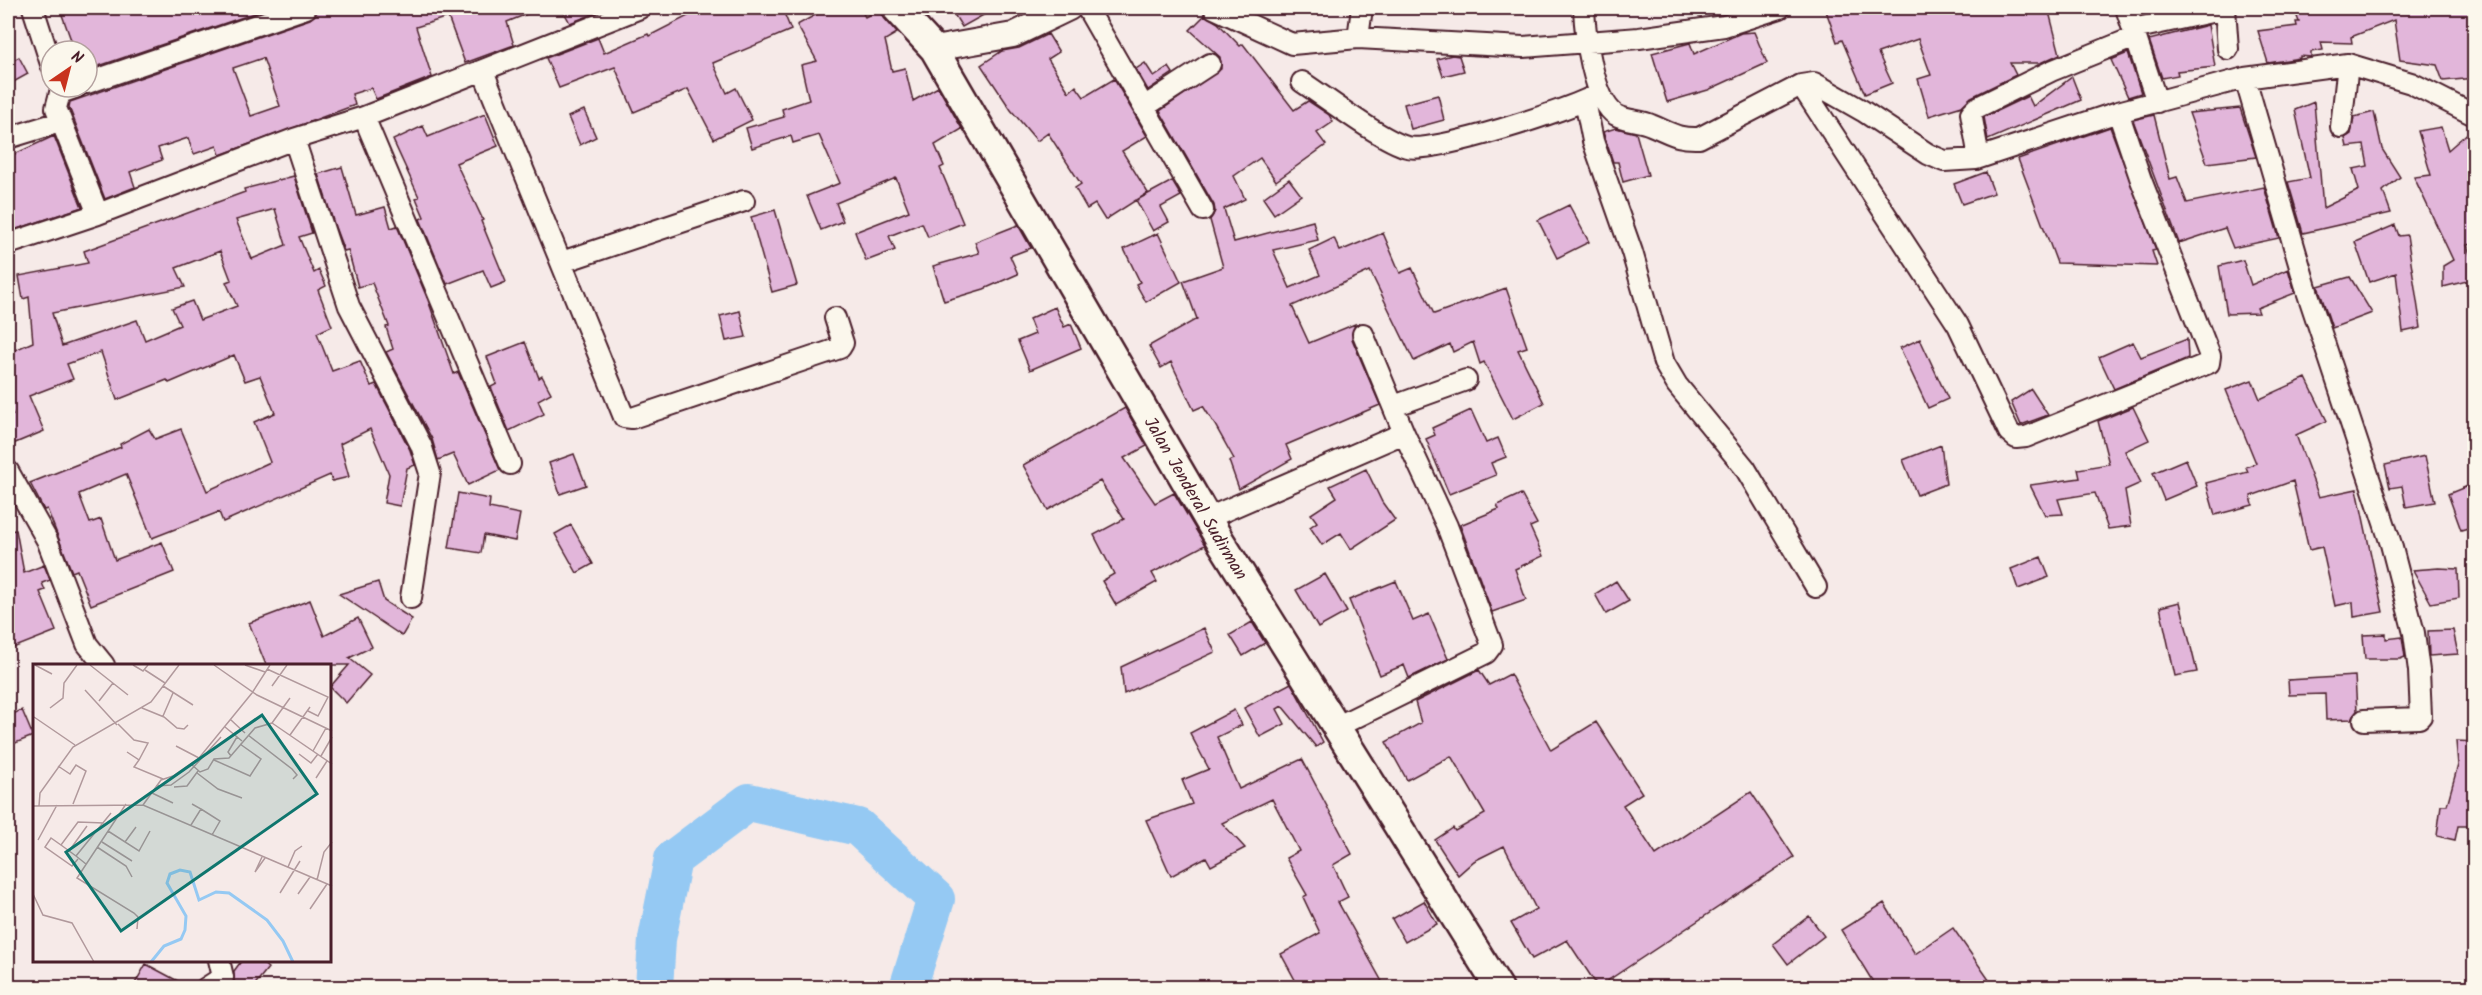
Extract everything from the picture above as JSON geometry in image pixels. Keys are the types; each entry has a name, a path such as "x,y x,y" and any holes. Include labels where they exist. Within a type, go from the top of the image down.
{"main road":[{"name":"Jalan Jenderal Sudirman","path":"896,8 934,50 1208,518 1499,987"}],"street":[{"path":"33,8 43,39"},
{"path":"99,79 306,8"},
{"path":"8,244 98,214 294,139 364,117 640,8"},
{"path":"934,50 1012,35 1069,8"},
{"path":"1087,8 1203,210"},
{"path":"1214,8 1292,44 1359,33 1523,48 1586,35 1639,38 1724,26 1780,8"},
{"path":"1359,33 1362,8"},
{"path":"1584,8 1593,97 1593,141 1635,261 1664,363 1677,385 1745,468 1816,587"},
{"path":"2126,8 2157,102"},
{"path":"1979,158 1971,112 2051,71 2134,33 2225,8 2228,49"},
{"path":"1144,107 1210,64"},
{"path":"1302,82 1398,143 1420,149 1530,119 1593,97 1603,102 1617,115 1650,124 1682,139 1699,138 1801,85 1814,83 1863,111 1928,154 1944,161 1979,158 2118,112 2245,78 2349,64 2410,83 2475,115"},
{"path":"2341,127 2349,64"},
{"path":"483,71 624,417 632,418 840,348 843,343 835,318"},
{"path":"2245,78 2307,291 2391,543 2414,633 2420,671 2421,716 2419,718 2364,720"},
{"path":"1801,85 1958,325 2009,432 2016,438 2026,437 2209,363 2210,356 2141,180 2118,112"},
{"path":"60,99 56,108 60,122 98,214"},
{"path":"364,117 510,464"},
{"path":"8,138 60,122"},
{"path":"294,139 349,306 421,445 430,473 411,598"},
{"path":"562,262 744,201"},
{"path":"1336,727 1486,652 1492,645 1451,537 1363,334"},
{"path":"1394,406 1466,380"},
{"path":"1208,518 1404,433"},
{"path":"8,471 47,540 87,644 103,664"},
{"path":"206,987 223,977 219,962"}],"building":[{"path":"76,8 270,8 99,66 99,39 71,39 61,12"},
{"path":"318,8 542,8 507,22 514,45 465,63 448,17 416,27 432,77 376,99 371,88 352,94 355,105 220,155 217,146 194,154 188,138 158,148 162,160 130,172 135,187 105,199 69,107 70,102 79,99 99,99 99,92 310,19","holes":["263,58 280,106 251,116 233,68"]},
{"path":"562,8 609,8 570,23"},
{"path":"694,8 782,8 791,30 713,63 727,93 736,88 752,120 714,139 688,89 634,112 615,67 559,88 546,58 598,38 604,53 648,34 649,36 696,12"},
{"path":"828,8 860,8 865,17 881,8 884,18 897,33 885,40 892,71 905,68 913,101 938,87 962,129 935,145 944,166 940,168 963,223 928,237 922,223 889,236 895,250 866,261 855,232 909,211 896,178 836,203 843,221 821,230 807,196 840,183 819,135 793,143 791,136 752,148 746,128 784,117 782,109 809,100 801,65 817,61 797,25"},
{"path":"950,8 996,8 962,27"},
{"path":"1825,8 2048,8 2060,54 2040,63 2010,63 2016,75 1971,97 1962,106 1929,116 1918,79 1931,75 1918,39 1878,53 1892,83 1865,94 1842,40 1837,42"},
{"path":"2294,8 2475,8 2475,78 2443,81 2437,65 2400,60 2394,20 2351,37 2352,43 2321,42 2323,50 2311,52 2311,57 2300,56 2300,58 2268,63 2258,31 2297,26 2296,22 2299,22"},
{"path":"1205,15 1218,23 1240,46 1243,44 1294,110 1308,101 1329,115 1333,122 1317,133 1326,145 1276,181 1260,158 1234,176 1245,199 1224,209 1234,242 1313,221 1318,240 1273,250 1290,288 1320,275 1309,250 1334,238 1340,251 1383,233 1400,273 1412,268 1434,314 1506,288 1527,347 1518,350 1544,403 1513,419 1484,362 1480,364 1473,342 1453,352 1450,344 1414,361 1370,271 1292,306 1309,343 1355,324 1352,339 1380,405 1286,445 1292,459 1239,489 1229,461 1234,459 1215,425 1203,406 1194,410 1171,362 1161,368 1149,346 1197,319 1183,281 1223,267 1210,220 1215,211 1214,205 1160,111 1221,69 1220,57 1190,30"},
{"path":"2208,25 2215,67 2177,71 2178,75 2162,78 2149,40"},
{"path":"1754,32 1767,63 1708,90 1667,102 1652,53 1690,43 1694,54 1741,33"},
{"path":"1048,34 1059,52 1048,59 1069,92 1076,86 1084,97 1114,79 1147,136 1122,151 1148,193 1137,200 1172,181 1181,196 1161,207 1169,222 1153,231 1136,200 1105,220 1095,204 1087,209 1075,188 1081,184 1048,133 1037,141 1011,110 981,65 1002,51 1019,48"},
{"path":"2128,53 2141,93 2128,97 2111,60"},
{"path":"1452,55 1459,56 1464,71 1443,76 1437,59"},
{"path":"19,57 28,74 8,85 8,63"},
{"path":"1145,63 1154,77 1169,67 1173,73 1148,90 1136,69"},
{"path":"2072,77 2081,100 1988,140 1984,117 2028,96 2033,106"},
{"path":"1438,95 1444,120 1411,129 1404,104"},
{"path":"2314,102 2323,208 2359,190 2353,169 2368,166 2364,145 2347,147 2345,138 2351,134 2354,117 2374,112 2382,149 2400,177 2383,191 2391,213 2303,233 2288,182 2310,178 2295,110"},
{"path":"2240,108 2256,157 2207,163 2189,113"},
{"path":"584,110 596,137 580,145 568,117"},
{"path":"485,114 498,146 456,163 483,220 481,221 506,282 491,288 483,270 447,284 420,219 424,217 416,198 419,197 393,140 423,126 428,137"},
{"path":"2154,115 2170,179 2177,177 2187,203 2264,187 2279,238 2233,248 2225,228 2179,243 2133,120"},
{"path":"2110,127 2156,250 2152,251 2157,266 2057,263 2018,159"},
{"path":"2441,127 2448,150 2471,130 2475,144 2475,243 2467,245 2475,268 2475,279 2443,287 2443,266 2453,260 2414,177 2431,175 2418,131"},
{"path":"1616,128 1636,133 1648,175 1623,182 1618,162 1613,162 1603,132"},
{"path":"54,136 82,207 8,232 8,157"},
{"path":"342,167 356,215 385,207 391,228 397,226 428,300 454,374 458,372 500,470 468,485 453,454 438,460 432,439 386,352 393,349 386,327 389,326 372,283 358,287 348,250 344,251 318,174"},
{"path":"1986,172 1994,193 1962,204 1954,184"},
{"path":"294,176 312,233 299,237 314,273 319,270 326,286 318,290 332,326 317,333 332,371 360,361 371,386 376,384 410,450 415,465 407,468 400,506 384,503 389,474 370,429 340,444 349,477 332,481 330,475 223,522 219,512 152,538 126,474 79,494 90,523 101,519 115,560 162,542 174,572 91,605 77,570 72,572 47,509 44,510 30,483 121,447 120,444 149,429 155,439 181,429 207,491 270,462 254,422 275,413 260,376 245,381 234,355 169,383 167,380 117,400 101,352 67,364 73,379 29,396 44,431 8,446 8,418 13,415 8,403 8,353 33,342 29,297 23,299 19,276 88,263 84,251 245,192 244,189","holes":["275,209 286,245 252,259 236,220","220,251 231,280 226,282 237,306 200,320 192,301 172,308 180,325 145,340 137,320 62,346 52,313 185,287 176,268"]},
{"path":"1289,179 1301,195 1274,214 1263,198"},
{"path":"1569,205 1589,242 1557,258 1538,220"},
{"path":"775,210 797,285 772,292 751,217"},
{"path":"1018,225 1031,248 1010,256 1018,274 984,289 944,301 933,266 979,253 975,242"},
{"path":"2395,225 2399,236 2407,235 2421,328 2403,332 2396,273 2369,282 2355,242"},
{"path":"1158,233 1181,282 1146,302 1136,284 1140,282 1124,249"},
{"path":"2243,260 2251,285 2288,269 2295,293 2257,308 2259,313 2227,314 2219,266"},
{"path":"2350,277 2372,313 2332,328 2318,286"},
{"path":"1055,307 1064,327 1071,324 1081,348 1030,370 1018,341 1035,334 1029,319"},
{"path":"740,311 746,337 726,341 720,316"},
{"path":"1920,339 1948,399 1928,408 1900,348"},
{"path":"2187,339 2188,358 2114,389 2099,357 2133,342 2141,357"},
{"path":"525,342 539,378 542,376 551,393 538,400 544,414 509,431 491,387 497,384 487,357"},
{"path":"2306,378 2327,421 2296,435 2319,497 2357,489 2383,612 2354,617 2353,602 2335,606 2322,547 2309,550 2293,481 2251,496 2253,505 2215,515 2206,483 2248,472 2246,467 2256,463 2226,390 2252,380 2260,399"},
{"path":"2031,389 2048,415 2021,425 2011,402"},
{"path":"2133,407 2149,440 2125,451 2141,483 2125,490 2131,526 2108,529 2095,493 2058,499 2063,514 2045,515 2030,485 2080,478 2078,469 2109,464 2098,421"},
{"path":"1125,408 1147,446 1124,458 1155,503 1174,493 1205,545 1152,573 1157,582 1116,605 1102,581 1114,574 1094,535 1124,519 1100,481 1048,510 1023,465"},
{"path":"1471,410 1486,443 1498,438 1506,457 1491,463 1496,475 1449,494 1426,439 1435,435 1432,428"},
{"path":"1941,445 1946,484 1917,495 1903,460"},
{"path":"574,454 586,485 560,494 549,463"},
{"path":"2425,456 2435,502 2406,507 2402,486 2390,488 2385,465"},
{"path":"2186,459 2197,486 2164,500 2153,473"},
{"path":"1366,469 1382,502 1395,520 1351,549 1341,533 1322,545 1310,527 1317,522 1311,514 1337,497 1330,486"},
{"path":"2475,483 2475,526 2461,530 2448,494"},
{"path":"458,493 490,499 489,508 520,514 515,541 484,535 481,553 449,548"},
{"path":"1521,494 1537,524 1530,527 1543,556 1515,569 1526,600 1492,612 1460,525 1499,509 1497,505"},
{"path":"571,525 593,564 577,573 555,534"},
{"path":"16,530 24,573 44,565 50,580 42,583 45,590 40,592 56,631 8,650 8,531"},
{"path":"2041,557 2049,577 2018,589 2011,569"},
{"path":"2458,569 2459,598 2431,603 2413,570"},
{"path":"1325,574 1347,612 1318,628 1296,590"},
{"path":"1396,581 1413,621 1429,614 1448,659 1409,678 1404,665 1380,675 1349,600"},
{"path":"1616,581 1629,601 1606,614 1595,594"},
{"path":"378,582 384,601 412,619 402,636 339,594"},
{"path":"310,600 324,636 358,618 372,647 349,658 370,675 346,703 332,689 332,685 349,665 266,664 249,623"},
{"path":"2180,602 2197,672 2175,676 2160,607"},
{"path":"1252,622 1265,643 1243,656 1230,635"},
{"path":"1204,628 1215,652 1124,694 1121,667"},
{"path":"2453,630 2458,654 2429,656 2428,631"},
{"path":"2386,634 2386,639 2402,637 2405,657 2365,659 2363,635"},
{"path":"1479,670 1489,685 1510,674 1551,750 1596,722 1642,793 1623,805 1656,855 1751,792 1794,857 1598,987 1567,940 1532,959 1511,923 1536,909 1504,846 1474,861 1458,875 1435,840 1453,828 1455,831 1485,814 1451,756 1407,780 1386,742 1421,723 1415,702"},
{"path":"2355,676 2357,711 2352,719 2326,720 2325,694 2289,695 2288,680"},
{"path":"1291,683 1323,742 1316,747 1282,706 1277,709 1285,724 1260,737 1244,708"},
{"path":"22,710 33,736 8,746 8,716"},
{"path":"1234,710 1242,725 1217,737 1239,789 1302,759 1352,854 1333,865 1348,897 1338,902 1385,987 1299,987 1281,954 1320,933 1303,897 1307,895 1286,858 1299,851 1272,799 1222,823 1245,848 1211,866 1206,857 1171,876 1146,820 1192,804 1182,780 1209,769 1190,733"},
{"path":"2456,741 2475,742 2472,801 2475,826 2458,826 2455,840 2437,836 2441,805 2447,805 2458,765"},
{"path":"1424,901 1437,924 1405,942 1392,919"},
{"path":"1884,903 1915,954 1953,928 1994,987 1876,987 1841,930"},
{"path":"1809,916 1824,936 1788,964 1773,944"},
{"path":"241,962 261,962 268,968 253,987 243,987 234,981 234,971"},
{"path":"146,964 189,987 133,987"}],"waterway":[{"path":"654,988 657,939 673,859 749,802 858,827 936,899 908,988"}]}
